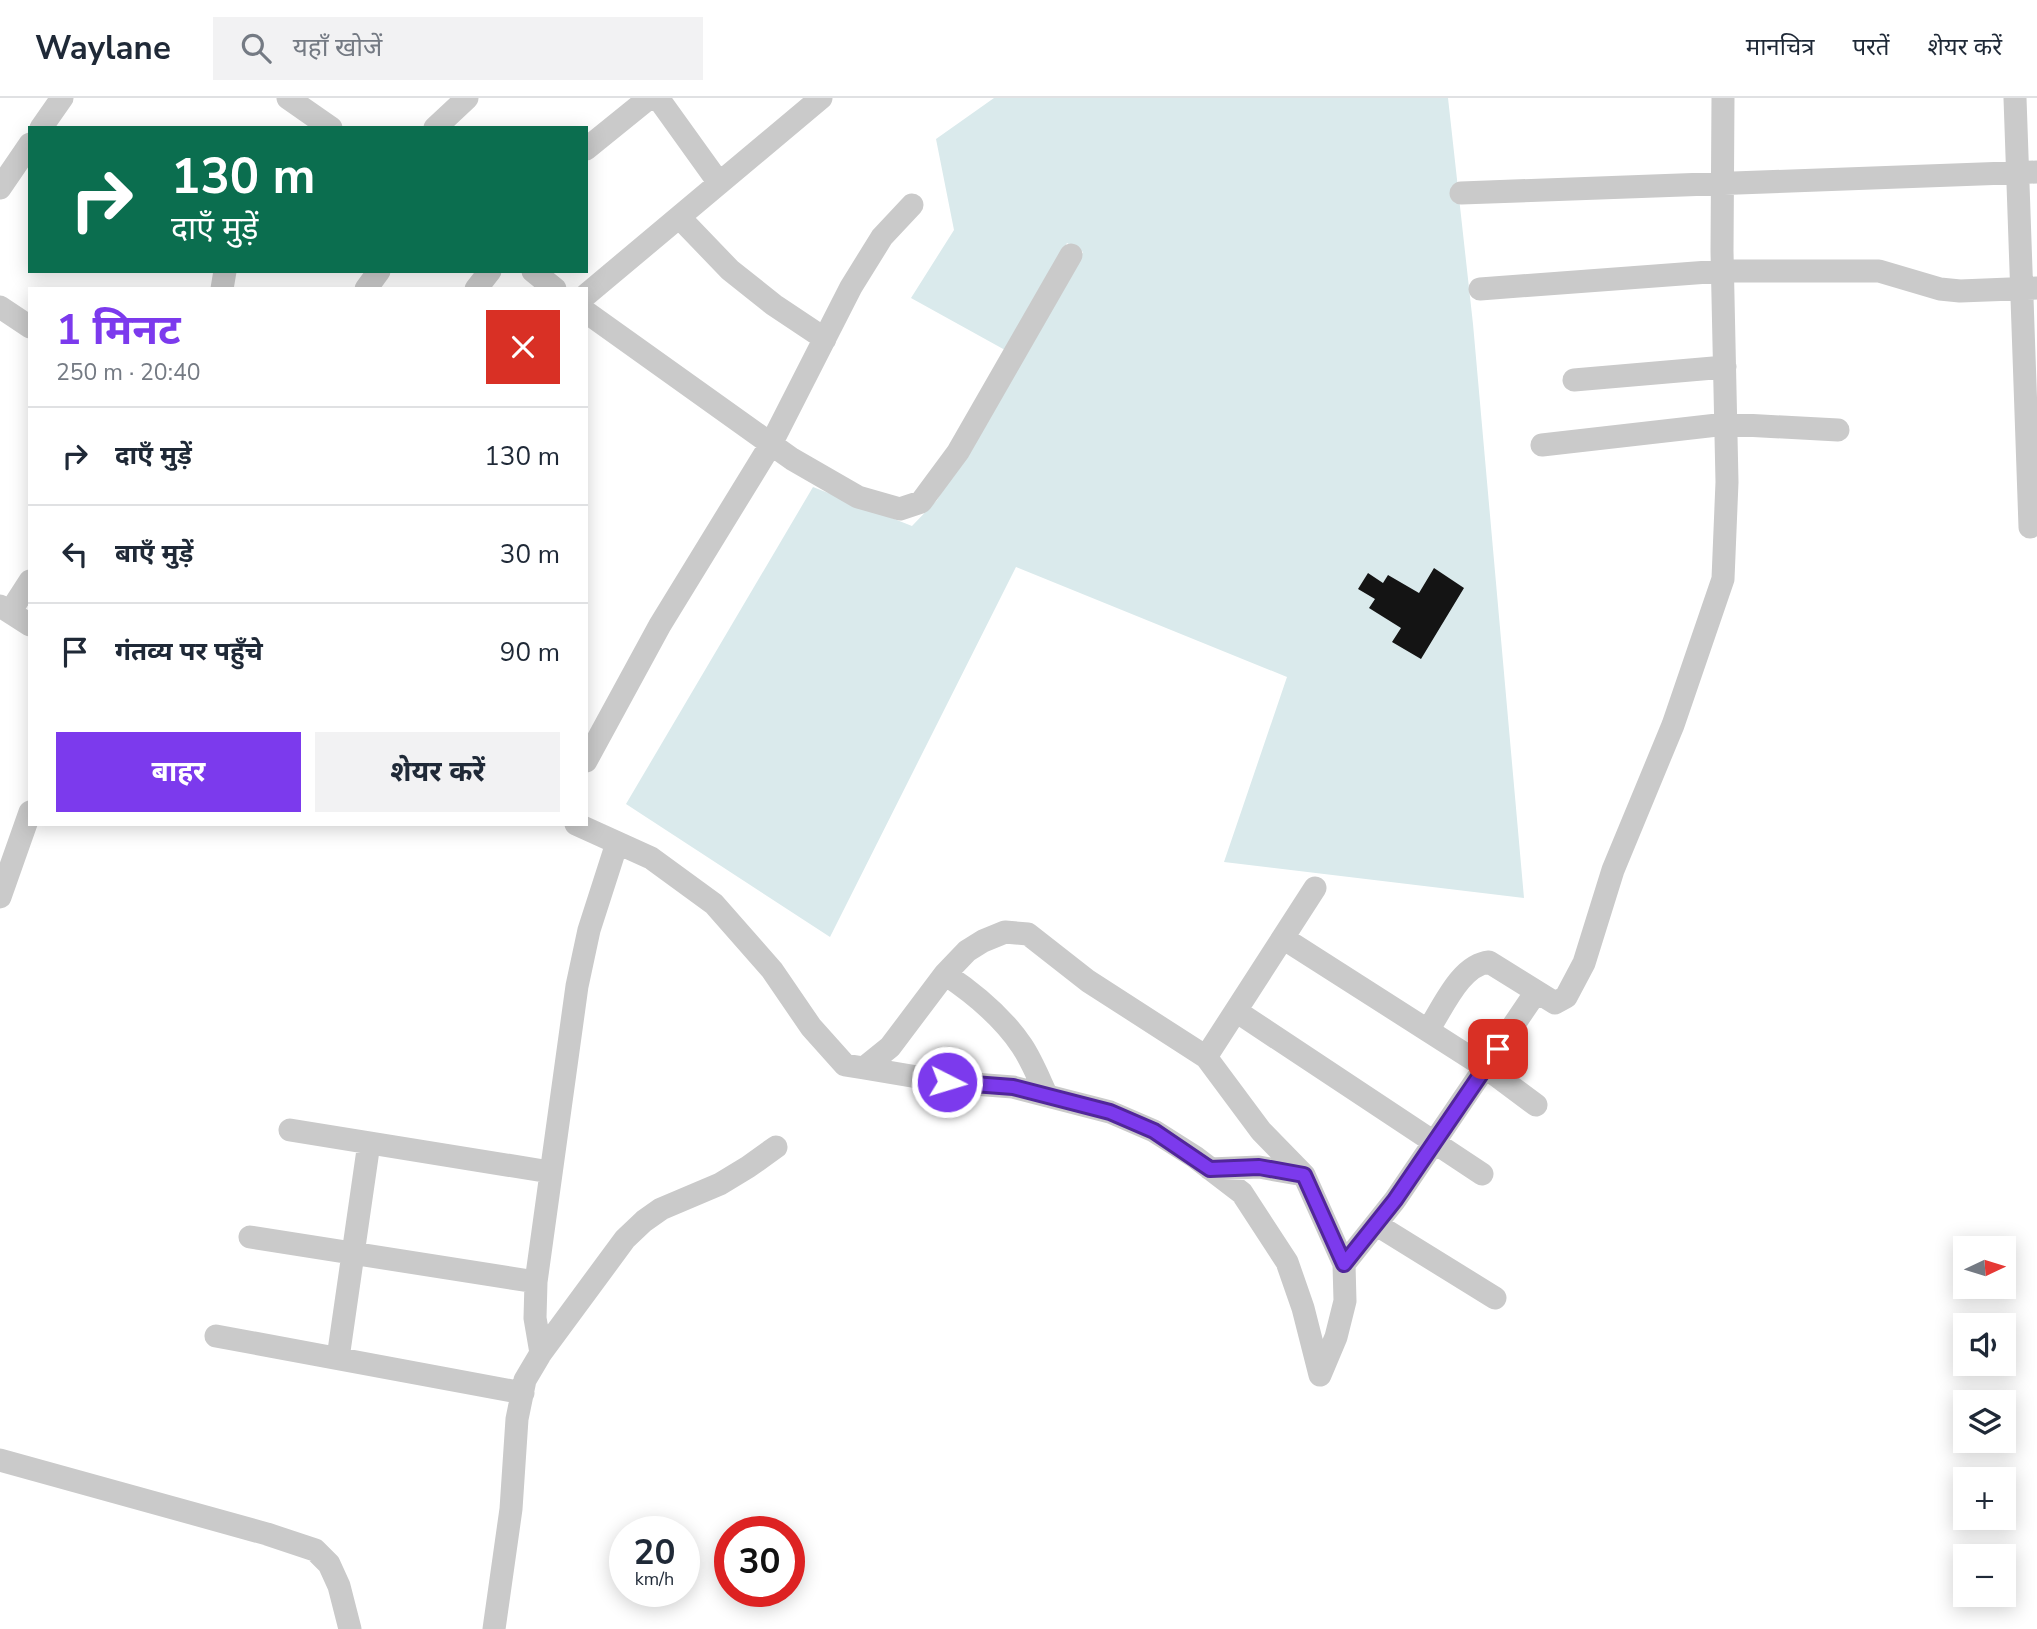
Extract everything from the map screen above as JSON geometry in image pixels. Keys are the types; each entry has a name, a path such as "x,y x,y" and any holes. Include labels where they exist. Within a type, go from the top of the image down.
{"street":[{"path":"42,126 62,98"},
{"path":"288,98 328,126"},
{"path":"437,126 467,98"},
{"path":"588,147 649,98"},
{"path":"658,98 719,183"},
{"path":"588,293 821,98"},
{"path":"1428,1030 1466,971 1481,963 1489,962 1555,1003 1566,998 1584,963 1613,870 1673,725 1723,579 1727,482 1722,271 1723,98"},
{"path":"2015,98 2027,173 2030,527"},
{"path":"4,174 28,146"},
{"path":"1461,193 2027,173"},
{"path":"588,757 660,625 771,444 852,287 882,237 912,205"},
{"path":"679,218 730,270 774,305 825,339"},
{"path":"588,314 792,459 858,497 900,509 921,502 958,452 1070,255"},
{"path":"1480,289 1722,271 1879,271 1940,289 2030,289"},
{"path":"479,287 489,273"},
{"path":"535,273 553,287"},
{"path":"0,306 28,326"},
{"path":"1574,380 1725,367"},
{"path":"1542,445 1726,424 1838,430"},
{"path":"28,583 5,609 28,624"},
{"path":"0,897 28,818"},
{"path":"581,826 652,858 714,904 772,970 811,1027 845,1065 947,1082 1013,1087 1110,1112 1154,1131 1210,1169 1242,1193 1287,1262 1306,1319 1320,1375 1336,1337 1345,1301 1344,1264 1304,1175 1261,1132 1206,1057 1088,981 1028,934 1005,932 967,951 945,974 890,1047 864,1068"},
{"path":"541,1353 535,1318 536,1282 577,986 589,930 617,842"},
{"path":"1206,1057 1315,888"},
{"path":"1283,938 1428,1030 1536,1105"},
{"path":"945,974 974,993 1023,1046 1047,1096"},
{"path":"1344,1264 1377,1225 1435,1143 1536,992"},
{"path":"1236,1011 1482,1174"},
{"path":"290,1130 550,1171"},
{"path":"338,1358 369,1143"},
{"path":"494,1629 511,1509 517,1419 525,1380 541,1353 625,1239 644,1221 661,1209 720,1184 776,1147"},
{"path":"1210,1169 1259,1167 1304,1175"},
{"path":"1377,1225 1495,1298"},
{"path":"250,1237 536,1282"},
{"path":"216,1336 523,1392"},
{"path":"0,1460 267,1534 315,1550 329,1564 339,1586 350,1629"}],"shaded area":[{"path":"994,98 1448,98 1473,324 1524,898 1224,862 1287,677 1016,567 830,937 626,804 813,487 912,526 937,500 1083,252 1067,243 1005,350 911,298 954,230 936,139"}],"building":[{"path":"1434,568 1464,588 1421,659 1392,642 1401,628 1369,608 1375,599 1358,589 1368,573 1383,583 1388,575 1419,593"}],"route":[{"path":"947,1082 1013,1087 1110,1112 1154,1131 1210,1169 1259,1167 1304,1175 1344,1264 1395,1200 1498,1049"}]}
